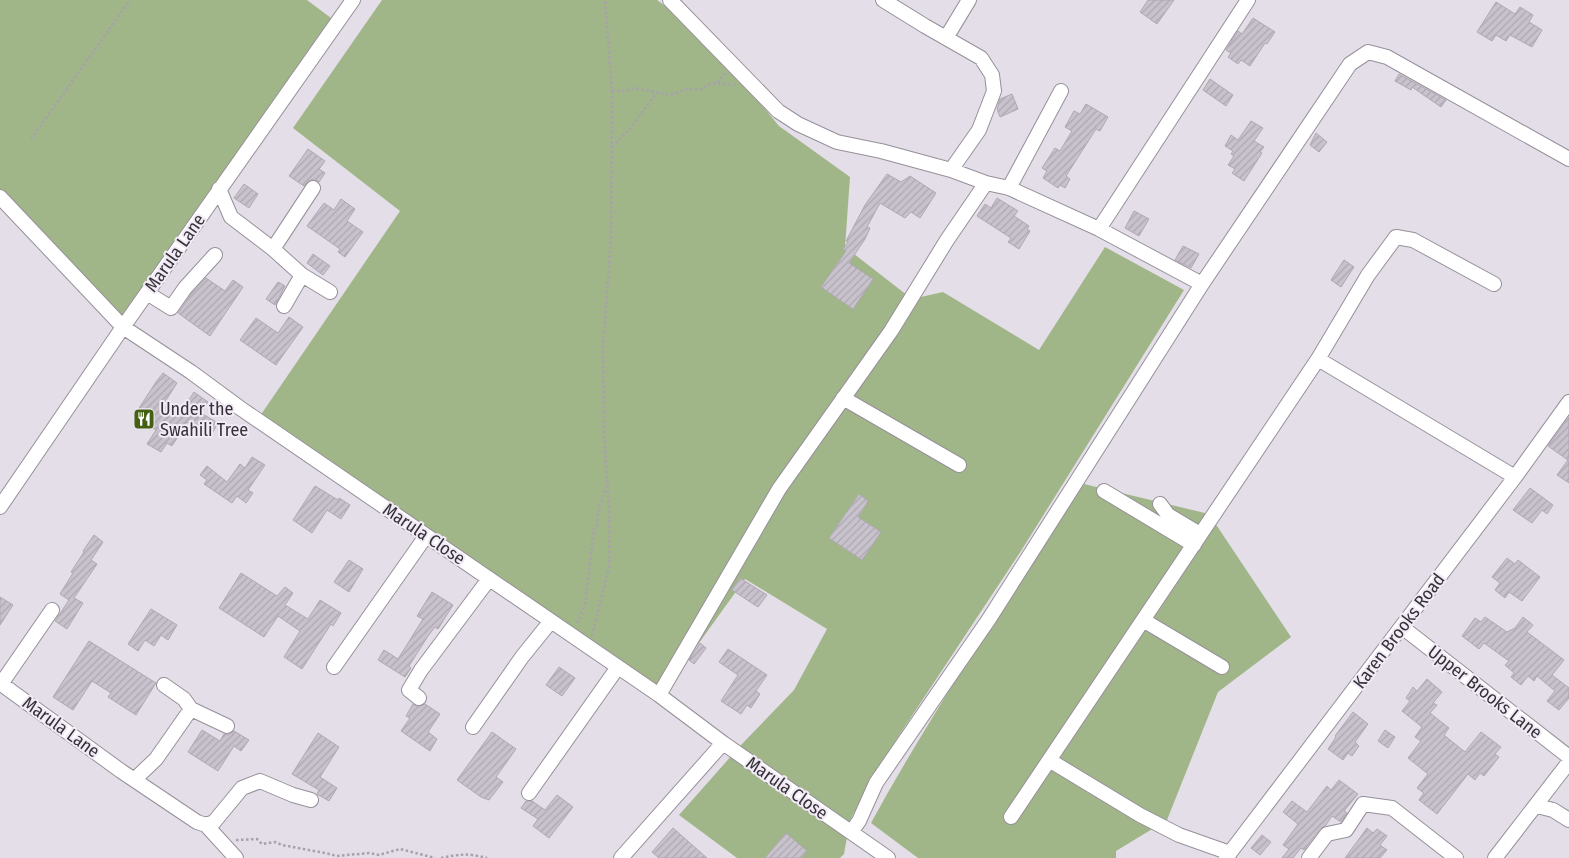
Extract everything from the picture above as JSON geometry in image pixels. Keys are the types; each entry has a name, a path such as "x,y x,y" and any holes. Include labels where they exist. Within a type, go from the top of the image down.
{"street":[{"path":"670,0 778,111 798,124 837,142 951,170 986,183 1009,188 1100,229 1202,284"},
{"path":"883,0 981,58 992,74 994,91 979,130 951,170"},
{"path":"946,38 969,0"},
{"path":"1100,229 1248,0"},
{"name":"Marula Lane","path":"2,502 349,1"},
{"path":"851,832 859,821 876,783 989,619 1202,284 1350,64 1368,52 1386,57 1569,159"},
{"path":"1009,188 1061,91"},
{"path":"658,695 779,489 892,331 947,240 986,183"},
{"path":"273,249 314,188"},
{"path":"220,189 231,216 302,275 330,292"},
{"name":"Marula Close","path":"0,197 123,327 618,667 888,858"},
{"path":"1011,817 1318,359 1368,275 1396,237 1413,240 1494,284"},
{"path":"147,293 171,308 185,288 215,255"},
{"path":"284,306 302,275"},
{"path":"1318,359 1516,477"},
{"path":"844,398 959,465"},
{"name":"Karen Brooks Road","path":"1228,856 1516,477 1569,402"},
{"path":"1104,491 1197,540"},
{"path":"1160,504 1168,515 1197,540"},
{"path":"334,666 426,536"},
{"path":"419,698 409,690 421,670 489,579"},
{"path":"0,684 52,610"},
{"path":"1143,620 1222,667"},
{"path":"473,728 522,657 551,621"},
{"name":"Upper Brooks Lane","path":"1402,627 1569,757"},
{"path":"529,794 618,667"},
{"name":"Marula Lane","path":"0,684 121,771 208,828 236,858"},
{"path":"164,685 184,699 191,709 210,724 227,726"},
{"path":"135,779 156,759 191,709"},
{"path":"621,858 723,743"},
{"path":"1050,760 1140,815 1179,835 1228,856"},
{"path":"1495,858 1537,806 1569,762"},
{"path":"208,828 242,788 260,781 293,795 311,800"},
{"path":"1309,858 1327,834 1346,830 1363,804 1392,808 1456,858"},
{"path":"1537,806 1553,810 1569,820"}],"path":[{"path":"31,139 130,0"},
{"path":"589,647 609,571 609,510 604,434 603,344 612,239 612,91 605,0"},
{"path":"612,91 625,91 635,88 668,95 688,89 700,90 707,85 718,84 722,76 735,67"},
{"path":"612,147 631,128 657,92"},
{"path":"571,635 585,605 594,528 597,524 599,506 607,485"},
{"path":"208,828 236,840 257,840 262,844 275,842 337,856 369,853 379,855 400,849 435,858"},
{"path":"442,858 462,853 487,858"}],"green space":[{"path":"0,0 307,0 331,18 118,322 0,201"},
{"path":"382,0 657,0 672,11 735,73 779,126 850,177 845,247 912,299 943,292 1039,350 1105,247 1184,290 1021,551 882,761 850,820 844,854 840,858 737,858 679,815 741,745 794,690 827,629 745,579 663,693 260,416 400,211 293,128"},
{"path":"1084,484 1209,514 1291,637 1218,692 1167,820 1116,851 1116,858 918,858 871,823 947,694"}],"building":[{"path":"1148,0 1174,0 1157,24 1140,12"},
{"path":"1496,2 1515,14 1520,7 1533,15 1529,22 1542,30 1532,47 1510,35 1506,41 1496,35 1492,41 1477,32"},
{"path":"1253,18 1275,32 1267,44 1265,43 1250,66 1241,60 1238,64 1228,57 1231,53 1226,50 1238,31 1242,34"},
{"path":"1399,74 1446,100 1441,107 1412,87 1411,90 1395,81"},
{"path":"1210,79 1233,95 1226,106 1203,90"},
{"path":"1012,94 1018,109 1000,117 997,109 1000,99"},
{"path":"1086,104 1108,117 1100,131 1096,129 1066,176 1070,179 1065,188 1060,185 1058,188 1043,178 1047,171 1042,168 1055,148 1060,151 1072,131 1065,127 1074,111 1080,114"},
{"path":"1251,121 1263,128 1254,141 1264,147 1244,181 1232,173 1235,169 1228,165 1234,156 1231,154 1233,151 1225,146 1231,135 1238,140"},
{"path":"1316,133 1327,142 1319,152 1310,145"},
{"path":"308,149 325,161 319,169 325,173 319,182 314,179 310,180 304,186 289,176"},
{"path":"887,174 901,182 910,176 936,193 920,218 911,212 905,218 880,203 867,227 870,228 865,239 849,263 873,279 853,309 821,287 846,251 843,249 848,242 846,241 865,205"},
{"path":"244,184 258,194 249,208 234,198"},
{"path":"997,198 1018,211 1014,216 1029,226 1027,229 1030,231 1019,249 1008,242 1011,238 977,216 985,204 991,208"},
{"path":"341,199 355,209 347,221 363,232 345,257 338,252 340,249 307,226 324,203 334,210"},
{"path":"1134,211 1149,219 1139,236 1125,228"},
{"path":"1183,246 1199,254 1191,268 1175,260"},
{"path":"313,254 330,266 323,275 307,263"},
{"path":"1344,260 1354,267 1341,287 1331,280"},
{"path":"206,278 225,291 233,280 243,287 210,336 178,313 192,293"},
{"path":"278,282 285,286 275,305 266,299"},
{"path":"289,317 303,327 276,365 240,340 256,318 278,333"},
{"path":"163,373 177,383 163,405 179,415 194,392 208,402 201,413 218,423 210,437 187,422 172,446 167,443 161,452 147,444 156,430 134,416"},
{"path":"1569,417 1569,483 1557,475 1568,460 1548,446"},
{"path":"252,457 265,465 248,490 253,493 246,503 237,496 232,503 204,484 207,480 200,475 207,466 227,482 240,464 245,468"},
{"path":"315,486 350,505 341,519 327,510 312,533 293,520"},
{"path":"1530,488 1553,505 1547,514 1542,510 1532,523 1513,510"},
{"path":"859,494 868,501 858,517 881,532 862,560 829,538"},
{"path":"94,535 103,542 91,560 97,564 74,598 83,603 67,629 55,621 69,600 60,594 73,573 71,572 83,551"},
{"path":"1507,558 1515,564 1518,560 1540,577 1522,601 1509,592 1505,598 1495,590 1500,583 1492,577"},
{"path":"349,560 363,569 349,592 334,582"},
{"path":"241,573 277,596 285,587 293,593 285,605 308,619 320,600 341,613 333,626 331,624 302,669 284,657 300,631 278,616 264,637 219,608"},
{"path":"740,578 767,595 758,607 732,590"},
{"path":"432,592 453,605 438,629 435,627 428,636 409,666 411,668 405,677 378,660 384,650 398,659 423,619 417,616"},
{"path":"0,597 13,605 0,625"},
{"path":"151,609 177,625 168,640 161,635 154,646 145,640 138,651 128,644"},
{"path":"1485,617 1507,632 1515,628 1523,617 1533,625 1527,632 1564,660 1552,675 1569,688 1569,698 1559,710 1547,701 1555,691 1537,676 1534,681 1528,676 1521,685 1511,677 1514,673 1505,665 1509,661 1484,643 1479,649 1462,636 1475,618 1481,622"},
{"path":"89,641 156,683 136,715 108,697 111,693 92,681 73,710 53,697"},
{"path":"700,643 706,648 694,664 689,660"},
{"path":"728,649 767,675 756,691 760,694 751,708 747,705 741,714 721,701 738,675 719,662"},
{"path":"559,667 575,678 562,696 546,685"},
{"path":"1427,679 1442,692 1433,703 1437,705 1430,713 1449,728 1444,735 1465,752 1481,732 1501,747 1495,754 1499,757 1484,776 1480,773 1475,780 1468,774 1437,814 1419,800 1424,793 1417,788 1428,774 1408,758 1421,741 1415,737 1422,727 1402,711 1410,701 1406,698 1413,687 1417,691"},
{"path":"413,704 418,707 425,704 440,714 428,732 437,739 430,751 401,731 410,718 406,716"},
{"path":"1353,712 1368,724 1355,742 1359,746 1352,756 1348,753 1343,760 1328,749"},
{"path":"202,730 220,741 224,734 228,735 234,731 249,740 241,751 234,746 218,771 188,752"},
{"path":"1385,730 1395,737 1388,748 1378,741"},
{"path":"492,732 516,749 496,777 503,782 489,800 481,797 457,780"},
{"path":"318,733 339,747 320,777 337,788 329,801 317,794 319,790 292,774"},
{"path":"1339,780 1358,794 1344,811 1347,813 1341,822 1332,816 1304,850 1301,848 1293,858 1282,858 1289,849 1283,845 1298,824 1283,812 1292,801 1307,812 1327,786 1331,790"},
{"path":"557,795 573,807 549,838 533,826 538,819 521,808 526,801 532,801 545,810"},
{"path":"673,828 707,858 659,858 652,852"},
{"path":"1367,828 1373,833 1377,829 1387,836 1380,845 1387,850 1380,858 1345,858"},
{"path":"786,833 807,851 801,858 765,858"},
{"path":"1262,835 1271,842 1260,855 1251,848"}],"place":[{"name":"Under the Swahili Tree","path":"144,419"}]}
